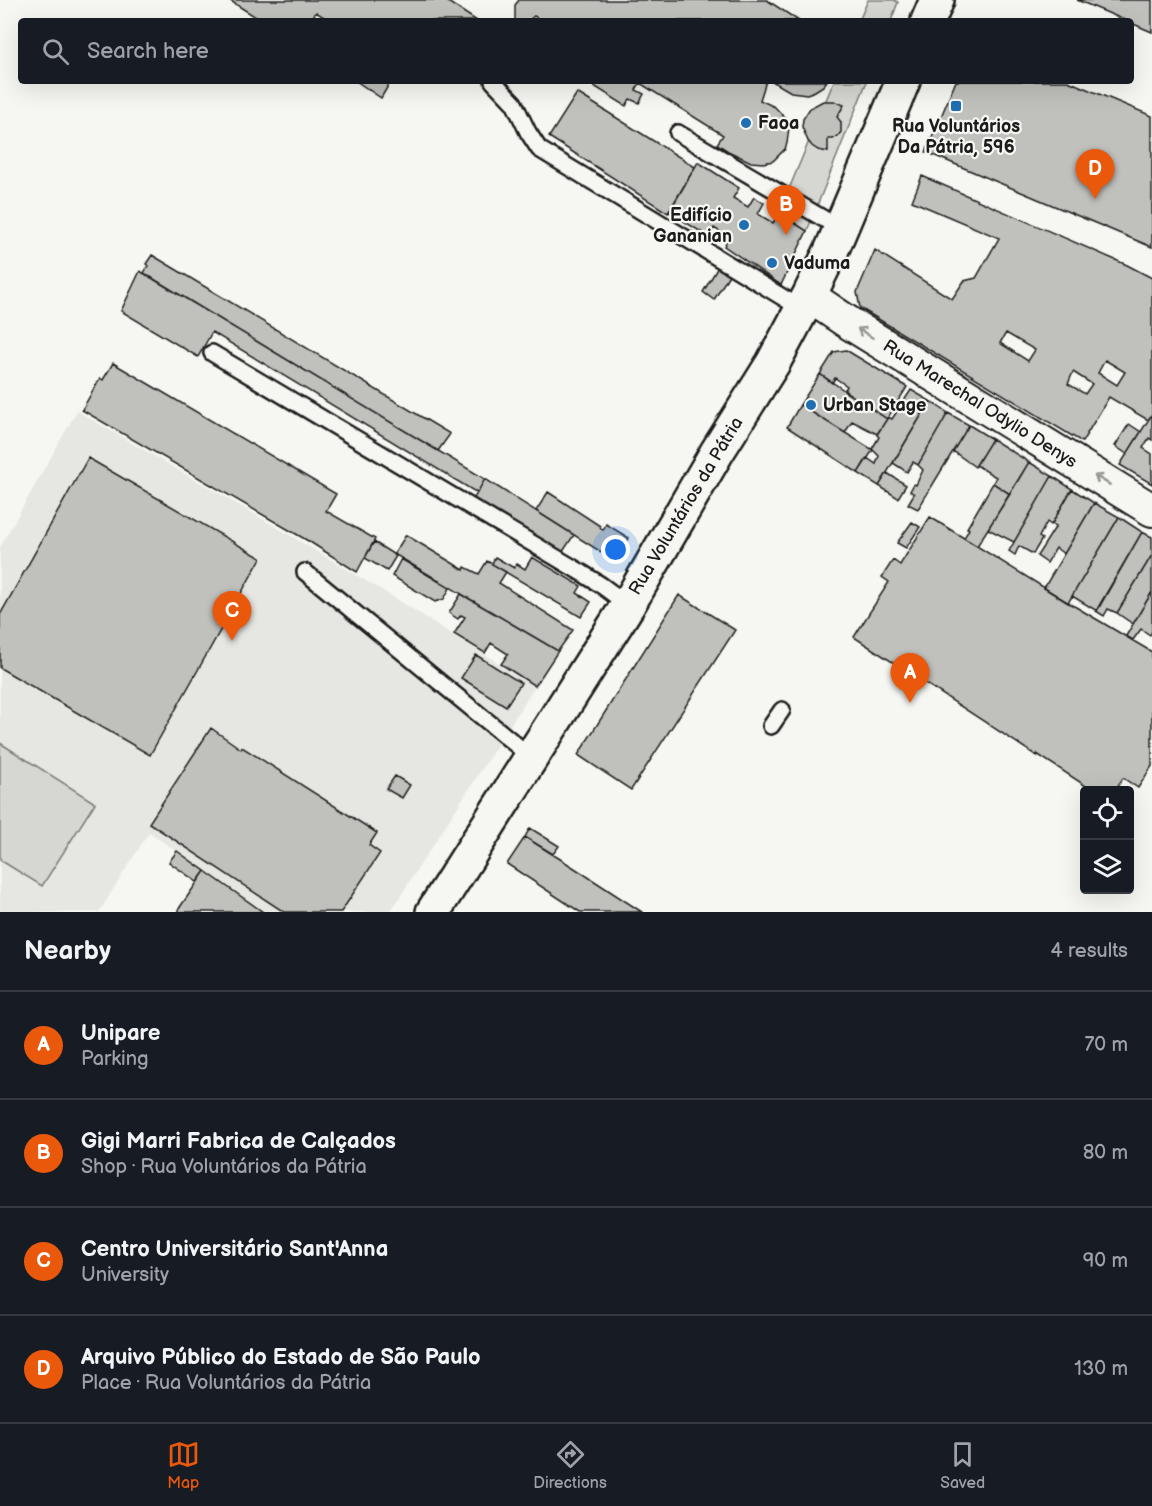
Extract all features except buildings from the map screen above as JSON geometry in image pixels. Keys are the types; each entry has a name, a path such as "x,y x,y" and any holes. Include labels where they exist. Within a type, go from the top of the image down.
{"main road":[{"path":"929,18 936,0"},
{"name":"Rua Voluntários da Pátria","path":"433,912 628,605 717,452 773,363 806,303 841,229 902,84"}],"street":[{"name":"Rua Marechal Odylio Denys","path":"806,303 849,323 1152,510"}],"lane":[{"path":"496,84 514,104 539,149 713,254 806,303"},
{"path":"678,132 841,229"},
{"path":"212,353 582,573 628,605"},
{"path":"305,572 531,757"},
{"path":"771,726 782,710"}],"shaded area":[{"path":"868,0 898,2 892,18 860,18"},
{"path":"833,84 866,84 807,231 779,213"},
{"path":"77,411 393,597 535,686 390,912 263,912 149,832 99,912 0,912 0,547"},
{"path":"0,743 95,803 42,886 0,860"}],"place":[{"name":"Rua Voluntários Da Pátria, 596","path":"956,106"},
{"name":"Faoa","path":"746,123"},
{"name":"Arquivo Público do Estado de São Paulo","path":"1095,199"},
{"name":"Edifício Gananian","path":"744,225"},
{"name":"Gigi Marri Fabrica de Calçados","path":"786,235"},
{"name":"Vaduma","path":"772,263"},
{"name":"Urban Stage","path":"811,405"},
{"name":"Centro Universitário Sant'Anna","path":"232,641"},
{"name":"Unipare","path":"910,703"}]}
